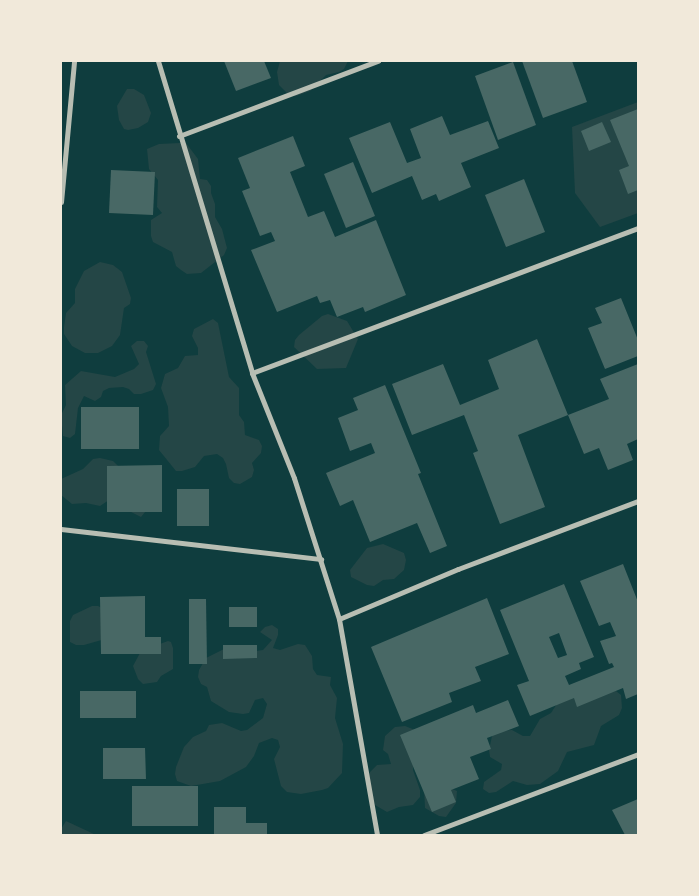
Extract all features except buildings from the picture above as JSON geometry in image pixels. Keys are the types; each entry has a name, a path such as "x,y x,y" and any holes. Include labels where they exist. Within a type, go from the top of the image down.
{"street":[{"path":"61,202 74,61"},
{"path":"158,61 179,136 252,373 294,478 321,559 338,619 377,835"},
{"path":"179,136 378,61"},
{"path":"252,373 638,228"},
{"path":"338,619 458,569 638,501"},
{"path":"61,529 321,559"},
{"path":"424,835 638,754"}],"shaded area":[{"path":"280,61 348,61 344,69 326,75 310,91 296,96 289,95 279,85 277,72"},
{"path":"127,89 134,89 144,95 151,113 148,122 138,128 128,130 124,129 119,120 117,106"},
{"path":"638,102 638,213 600,227 575,193 572,127"},
{"path":"186,143 198,159 200,179 207,180 211,186 211,193 215,204 215,217 222,229 227,248 224,255 201,273 187,274 176,266 172,252 153,242 151,236 151,220 162,213 157,207 158,180 149,169 147,149 159,144"},
{"path":"100,262 113,265 122,272 131,298 130,304 124,308 120,335 112,346 98,353 85,353 72,346 64,334 66,313 75,303 75,289 84,271"},
{"path":"328,314 347,321 358,339 346,368 317,369 294,347 295,340 299,335 322,316"},
{"path":"213,319 218,323 229,377 239,388 239,415 244,422 245,435 259,440 262,446 261,453 252,463 254,470 252,477 240,484 234,483 229,478 223,458 217,454 204,456 195,467 176,471 159,450 160,436 169,426 168,407 161,388 165,374 178,368 185,356 198,355 198,348 192,336 194,329"},
{"path":"137,341 144,341 148,346 146,352 156,384 153,390 134,394 129,389 123,387 109,388 103,391 101,397 95,401 84,396 78,408 75,434 70,438 63,436 61,415 66,405 65,385 81,371 115,377 134,369 139,364 131,346"},
{"path":"100,458 113,461 154,501 141,517 121,507 112,498 100,506 86,503 72,504 61,495 61,479 83,469 93,459"},
{"path":"383,544 404,553 406,560 404,570 394,579 383,580 374,586 367,585 351,577 350,570 367,548"},
{"path":"92,606 98,606 110,612 105,639 84,645 76,645 70,642 70,621 73,615"},
{"path":"272,625 278,629 278,635 273,648 280,650 298,644 305,645 312,656 313,669 317,675 331,677 330,685 337,698 335,718 343,744 342,773 328,788 301,794 287,792 281,786 274,759 280,747 278,740 272,738 259,743 254,756 246,767 220,781 191,786 177,781 176,767 184,747 193,737 206,731 209,725 222,723 241,731 247,730 263,718 267,704 263,698 255,700 249,713 229,712 211,701 207,687 201,684 198,677 199,670 206,658 230,646 236,645 256,651 263,650 272,640 260,632 265,627"},
{"path":"168,641 171,642 173,648 173,669 161,676 157,682 143,684 138,679 133,666 141,651"},
{"path":"616,691 621,695 622,708 619,715 601,726 594,745 567,752 558,771 540,784 527,785 513,781 496,792 489,793 483,789 484,782 501,770 502,764 490,757 489,750 492,736 497,731 512,730 523,736 530,736 540,719 551,713 562,696"},
{"path":"405,726 415,730 413,770 420,790 420,797 413,805 399,807 387,812 375,805 367,779 370,772 377,765 391,764 388,754 383,750 385,736 395,727"},
{"path":"436,782 457,791 456,803 446,817 439,816 425,808 424,787"},
{"path":"66,821 96,835 61,835 61,829"}]}
